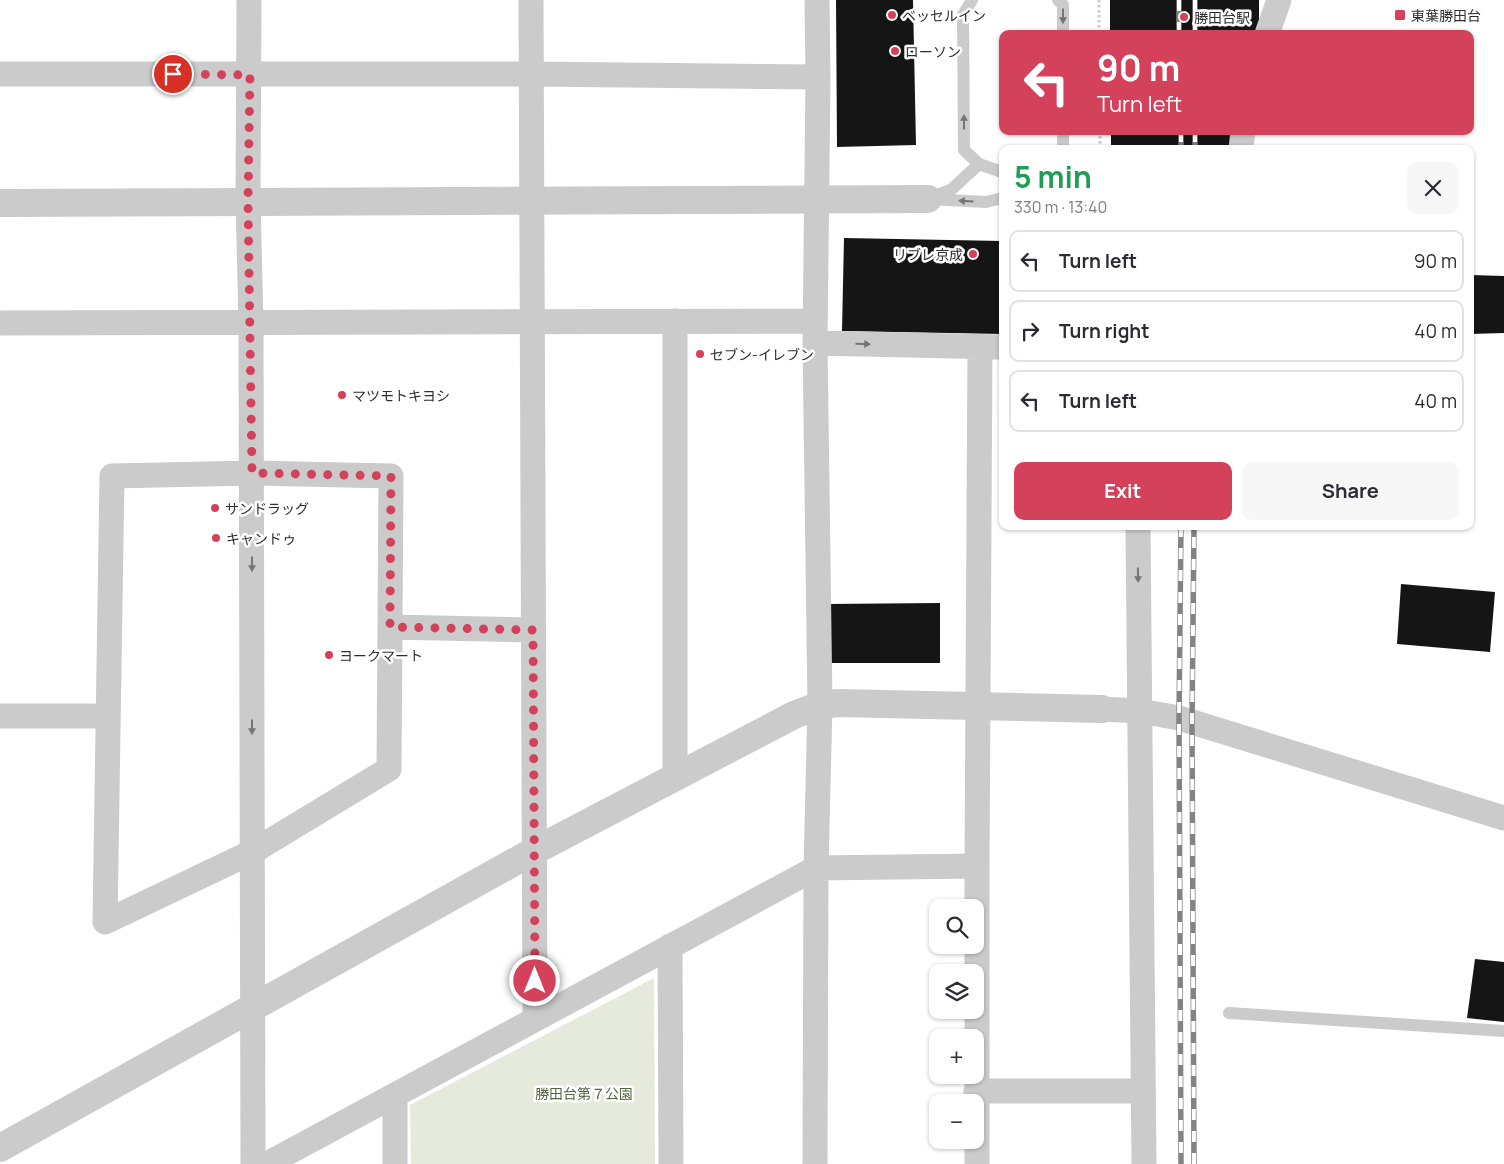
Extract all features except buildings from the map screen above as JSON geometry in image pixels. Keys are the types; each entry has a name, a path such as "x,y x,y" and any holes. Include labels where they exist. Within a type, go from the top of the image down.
{"street":[{"path":"249,0 248,201 252,473 254,1164"},
{"path":"531,0 535,1019"},
{"path":"815,1164 816,868 820,705 814,332 817,198 817,0"},
{"path":"1268,30 1279,0"},
{"path":"0,74 531,74 818,77"},
{"path":"0,202 532,202 817,198 928,199"},
{"path":"675,777 676,321"},
{"path":"0,323 676,321 991,347 978,706 976,866 977,1164"},
{"path":"252,473 391,476 389,769 252,852 105,922 112,476 252,473"},
{"path":"1138,530 1144,1164"},
{"path":"390,627 533,630"},
{"path":"0,1148 534,851 794,715 820,705 838,703 1102,709 1163,714 1504,818"},
{"path":"0,716 108,716"},
{"path":"267,1164 816,868 976,866"},
{"path":"670,946 671,1164"},
{"path":"976,1091 1143,1091"},
{"path":"395,1095 395,1164"}],"lane":[{"path":"972,0 963,15 964,150 979,164 999,171"},
{"path":"1058,0 1063,5 1063,30"},
{"path":"928,199 952,188 979,164"},
{"path":"928,199 986,202 999,199"},
{"path":"1229,1013 1504,1031"}],"path":[{"path":"1099,0 1099,30"}],"green space":[{"name":"勝田台第７公園","path":"654,978 655,1164 411,1164 410,1105"}],"railway":[{"path":"1179,0 1179,30"},
{"path":"1195,0 1195,30"},
{"path":"1181,135 1181,145"},
{"path":"1195,135 1195,145"},
{"path":"1181,530 1179,718 1181,1164"},
{"path":"1194,530 1192,722 1194,1164"}],"place":[{"name":"ベッセルイン","path":"892,15"},
{"name":"東葉勝田台","path":"1400,15"},
{"name":"勝田台駅","path":"1184,17"},
{"name":"ローソン","path":"895,51"},
{"name":"リブレ京成","path":"973,254"},
{"name":"セブン-イレブン","path":"700,354"},
{"name":"マツモトキヨシ","path":"342,395"},
{"name":"サンドラッグ","path":"215,508"},
{"name":"キャンドゥ","path":"216,538"},
{"name":"ヨークマート","path":"329,655"}],"route":[{"path":"173,74 250,75 248,201 252,473 391,476 390,627 533,630 535,981"}]}
